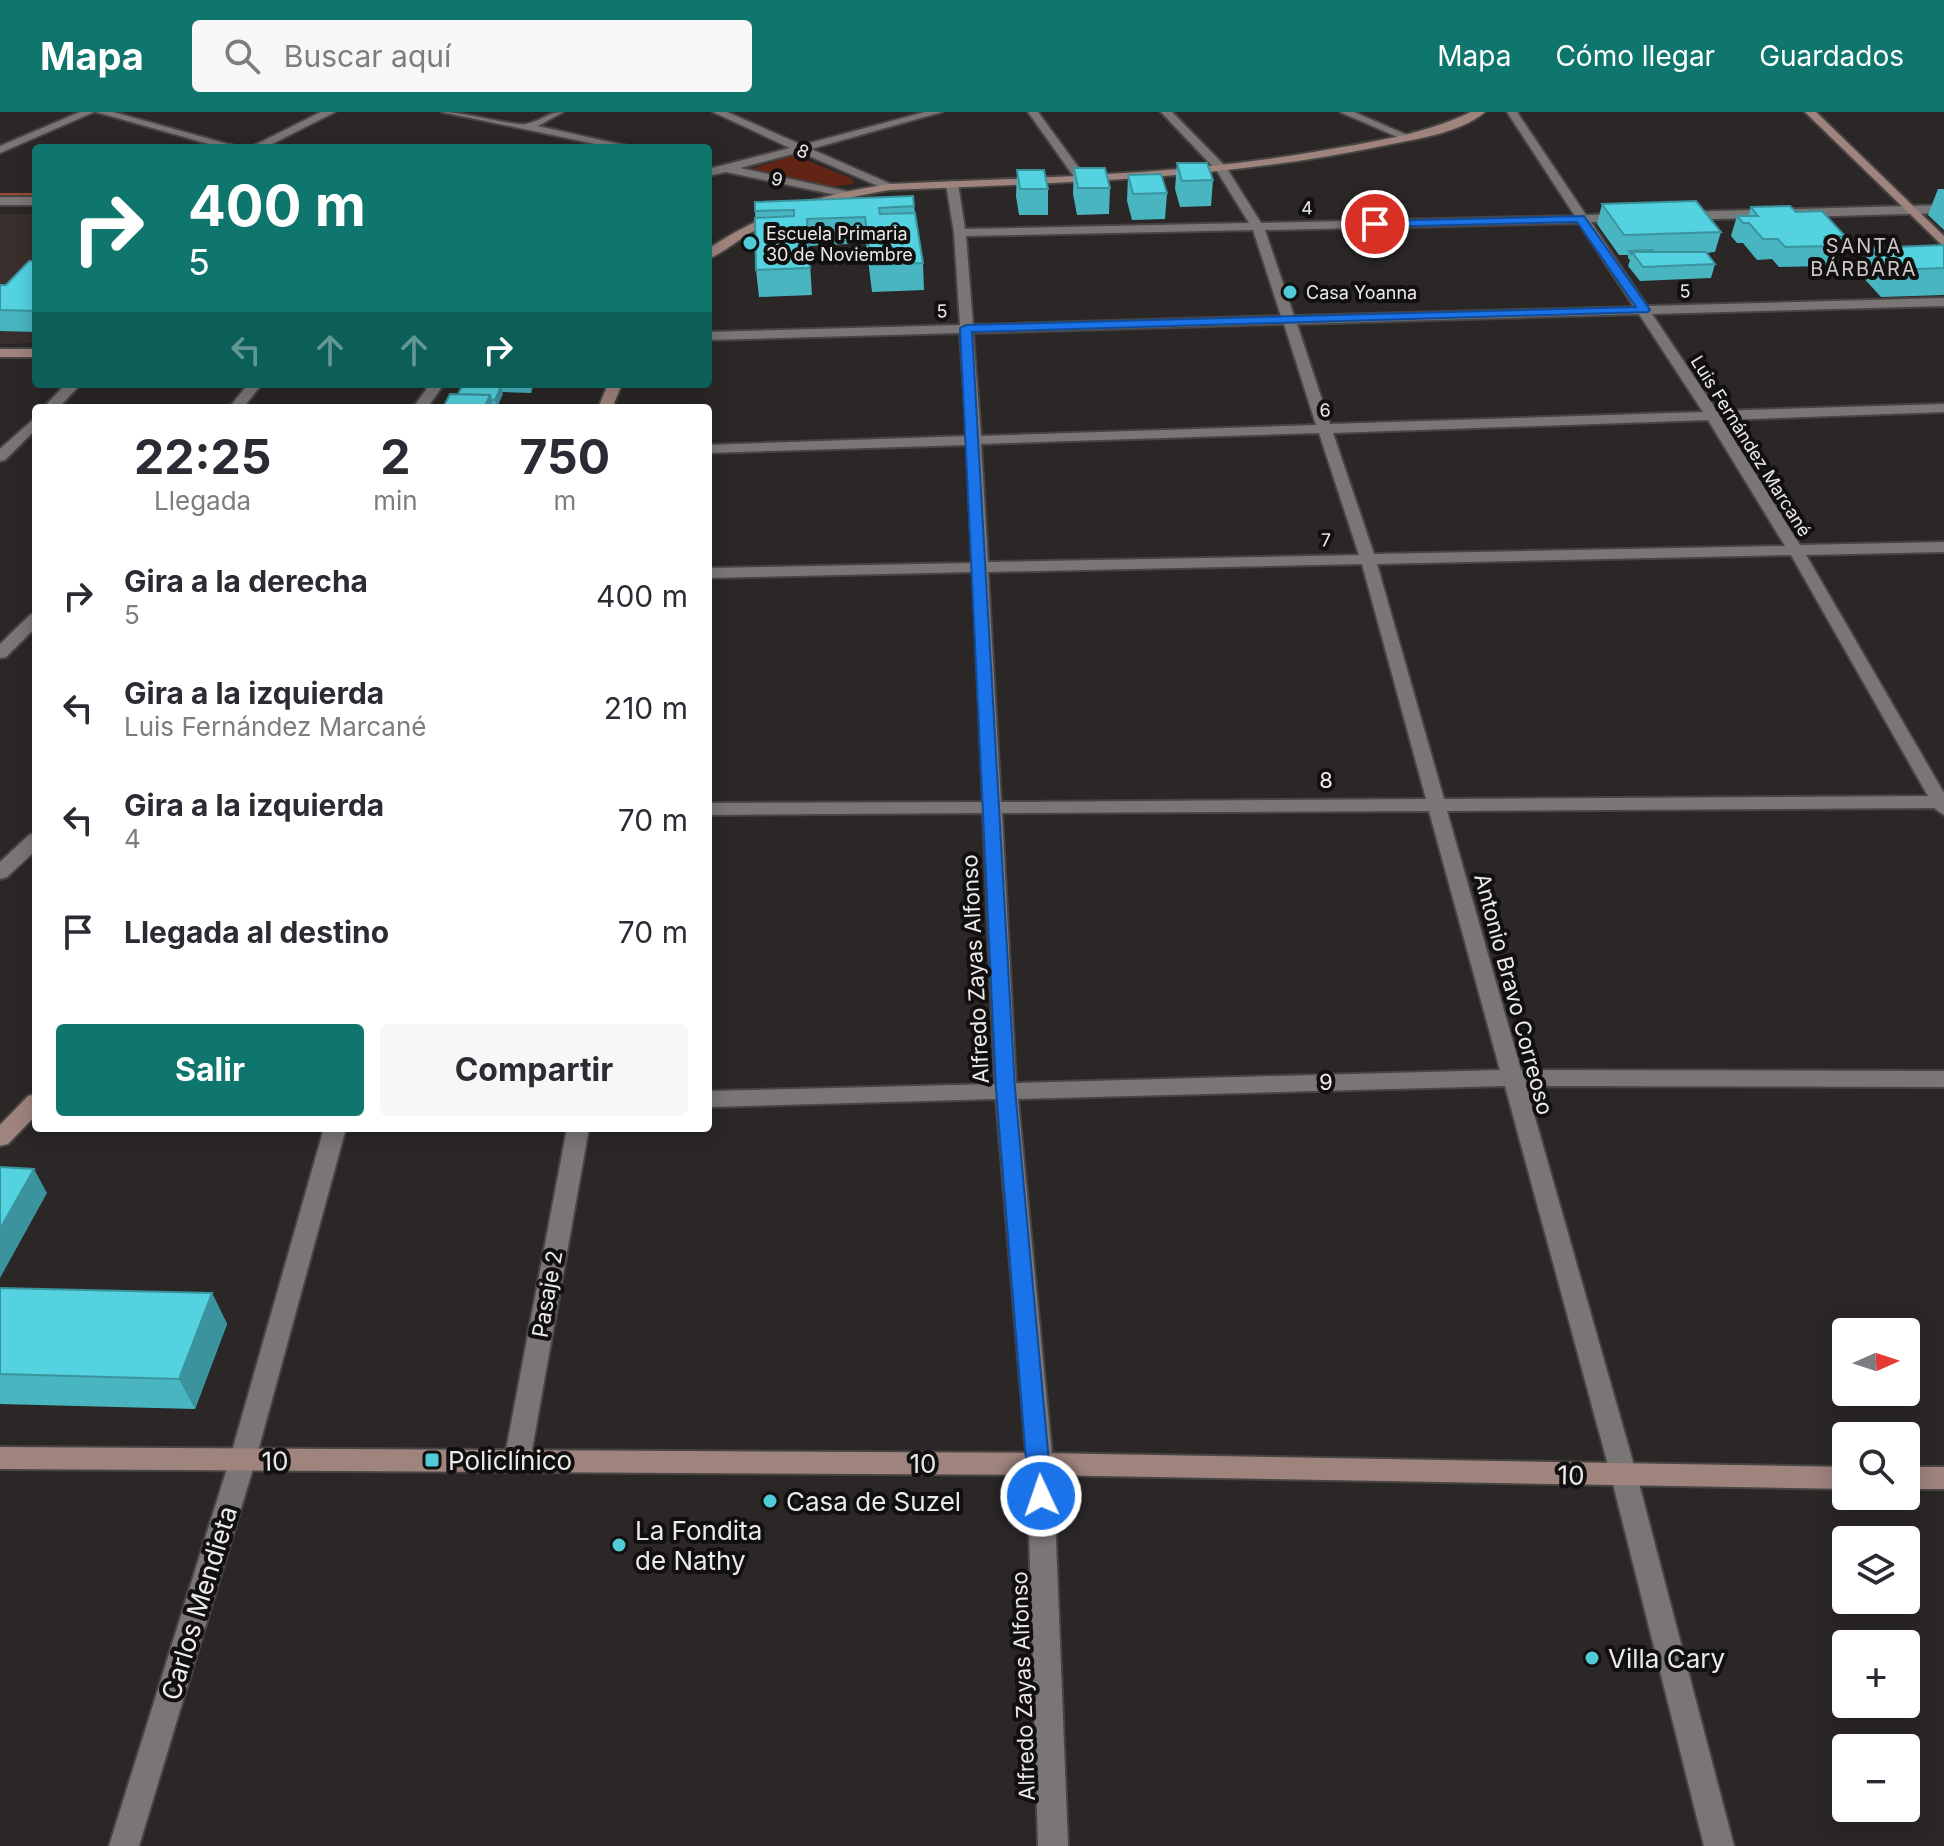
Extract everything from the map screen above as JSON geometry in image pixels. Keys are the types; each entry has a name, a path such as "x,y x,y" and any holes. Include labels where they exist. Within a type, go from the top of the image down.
{"main road":[{"path":"712,252 735,234 790,210 846,194 889,187 1222,169 1313,157 1408,138 1463,121 1480,112"},
{"path":"1810,112 1944,243"},
{"path":"0,353 32,353"},
{"path":"17,1127 32,1107"},
{"name":"10","path":"0,1458 242,1462 1040,1464 1832,1478"},
{"path":"1920,1478 1944,1478"}],"street":[{"path":"0,150 89,112"},
{"path":"101,112 221,144"},
{"path":"263,144 330,112"},
{"path":"447,112 613,144"},
{"path":"530,126 558,112"},
{"name":"8","path":"718,112 889,187"},
{"path":"712,172 937,112"},
{"path":"1033,112 1081,179"},
{"path":"1166,112 1222,169"},
{"path":"1345,112 1408,138"},
{"name":"Luis Fernández Marcané","path":"1512,112 1713,416 1795,549 1943,804"},
{"name":"9","path":"712,166 846,194"},
{"name":"Antonio Bravo Correoso","path":"1222,169 1258,227 1368,559 1624,1476 1719,1846"},
{"name":"Alfredo Zayas Alfonso","path":"952,184 960,233 974,440 1006,1089 1040,1464 1053,1846"},
{"path":"0,201 32,201"},
{"path":"1659,217 1944,209"},
{"name":"4","path":"960,233 1643,217"},
{"name":"5","path":"712,336 1944,302"},
{"path":"54,404 70,388"},
{"path":"239,404 252,388"},
{"name":"6","path":"712,449 1944,408"},
{"path":"0,457 32,425"},
{"name":"7","path":"712,573 1944,547"},
{"path":"0,653 32,622"},
{"name":"8","path":"712,809 1438,803 1943,804"},
{"path":"0,873 32,843"},
{"name":"9","path":"712,1099 1511,1078 1944,1079"},
{"name":"Carlos Mendieta","path":"124,1846 242,1462 334,1132"},
{"name":"Pasaje 2","path":"517,1461 577,1132"}],"shaded area":[{"path":"793,155 851,178 854,184 825,187 749,170"},
{"path":"0,214 32,214 32,343 0,344"}],"building":[{"path":"1177,163 1207,163 1213,180 1182,181"},
{"path":"1074,168 1105,168 1110,188 1078,188"},
{"path":"1017,170 1044,170 1048,189 1020,189"},
{"path":"1161,174 1167,193 1133,194 1128,175"},
{"path":"913,196 914,206 879,208 880,214 915,213 923,263 871,265 865,217 807,219 810,268 756,270 755,218 794,216 794,210 755,211 755,202"},
{"path":"1696,201 1721,232 1624,235 1602,204"},
{"path":"1790,206 1796,212 1822,211 1845,236 1825,237 1832,246 1785,247 1778,239 1763,239 1749,223 1743,223 1737,216 1758,216 1751,207"},
{"path":"1944,245 1944,268 1890,270 1869,248"},
{"path":"1632,252 1706,252 1715,264 1643,267"},
{"path":"32,261 32,311 0,310 0,285 6,285"},
{"path":"461,388 501,388 495,400 491,400 490,395 458,394"},
{"path":"450,394 490,395 486,404 445,404"},
{"path":"0,1167 34,1169 0,1229"},
{"path":"0,1288 212,1293 179,1379 0,1374"}],"waterway":[{"path":"0,195 32,195"}],"place":[{"name":"Escuela Primaria 30 de Noviembre","path":"750,243"},
{"name":"Casa Yoanna","path":"1290,292"},
{"name":"Policlínico","path":"432,1460"},
{"name":"Casa de Suzel","path":"770,1501"},
{"name":"La Fondita de Nathy","path":"619,1545"},
{"name":"Villa Cary","path":"1592,1658"}],"district":[{"name":"SANTA BÁRBARA","path":"1864,258"}],"route":[{"path":"1041,1496 1006,1089 966,328 1644,310 1580,219 1375,224"}]}
